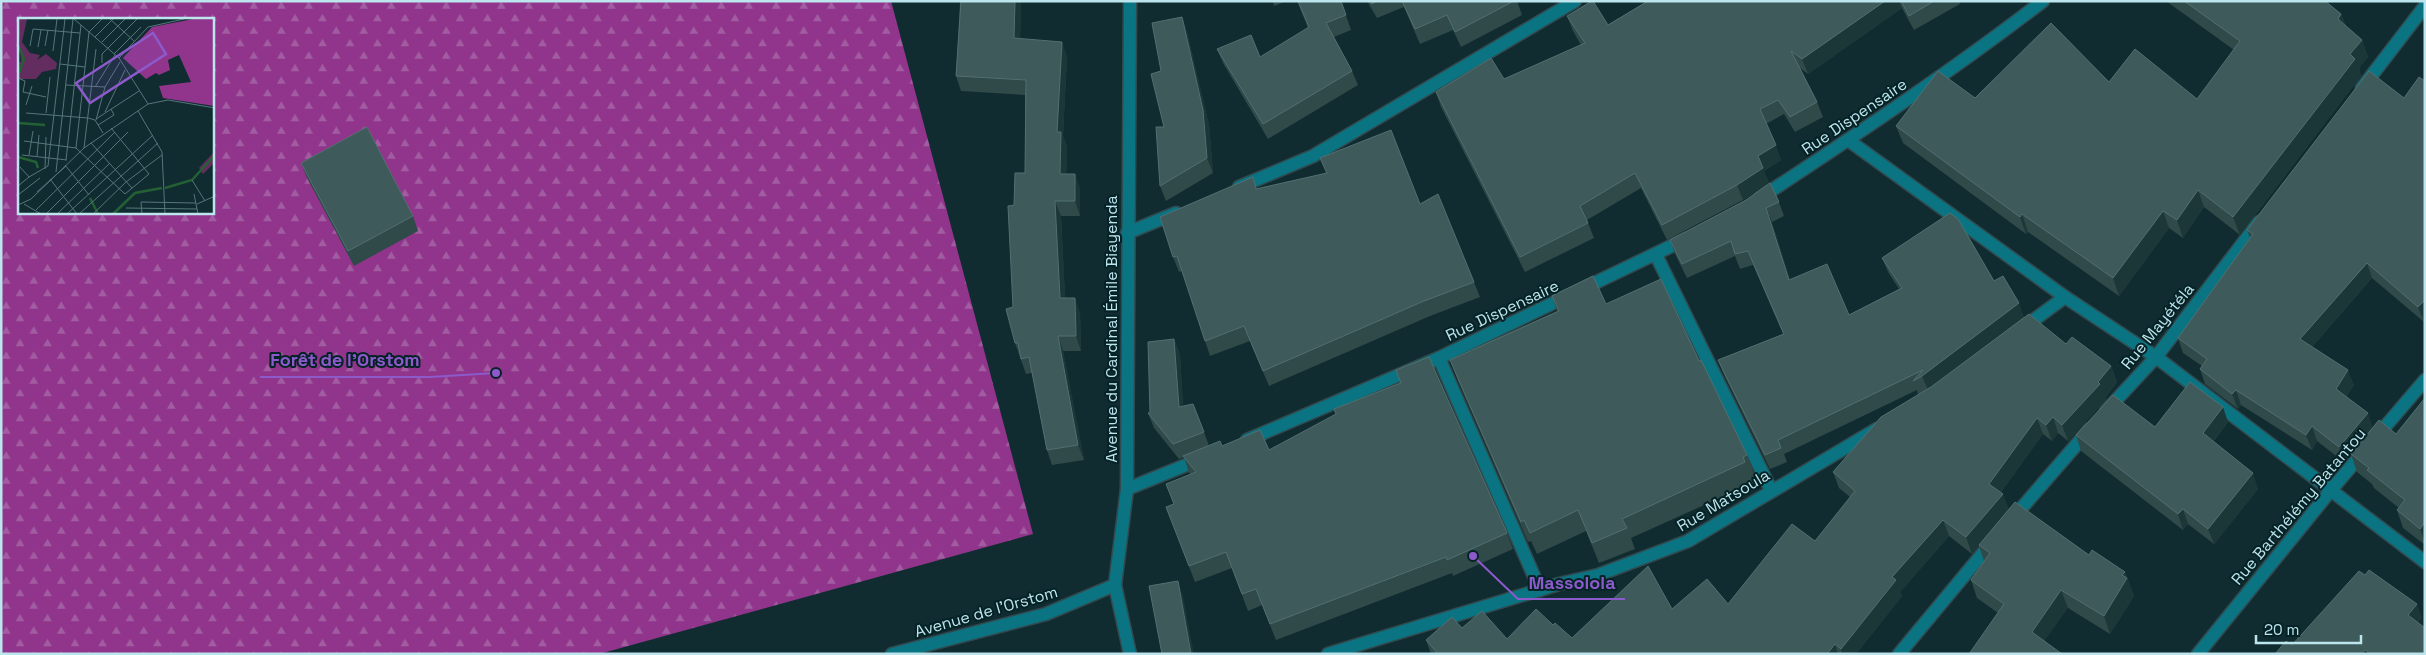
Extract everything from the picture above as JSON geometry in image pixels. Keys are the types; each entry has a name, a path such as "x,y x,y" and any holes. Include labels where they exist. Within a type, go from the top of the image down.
{"street":[{"name":"Avenue du Cardinal Émile Biayenda","path":"1130,1 1127,233 1127,488 1115,585 1130,654"},
{"path":"1224,193 1313,156 1575,1"},
{"name":"Rue Dispensaire","path":"1747,207 1996,38 2043,1"},
{"path":"2355,97 2425,6"},
{"path":"1848,140 2064,296 2156,357 2425,562"},
{"path":"1127,233 1189,208"},
{"name":"Rue Mayétéla","path":"1899,654 2056,466 2156,357 2264,215"},
{"name":"Rue Dispensaire","path":"1234,445 1439,358 1656,255 1697,233"},
{"path":"1656,255 1771,490"},
{"path":"2010,338 2064,296"},
{"path":"1439,358 1540,590"},
{"name":"Rue Barthélémy Batantou","path":"2198,654 2331,490 2425,380"},
{"name":"Rue Matsoula","path":"1328,654 1540,590 1598,575 1688,541 1771,490 1890,422"},
{"path":"1127,488 1216,452"},
{"name":"Avenue de l'Orstom","path":"892,654 1046,614 1115,585"}],"green space":[{"path":"1,1 891,1 1033,534 599,654 1,654"}],"building":[{"path":"961,1 1015,1 1014,38 1062,42 1057,132 1061,132 1060,174 1075,174 1075,201 1055,201 1060,298 1075,298 1076,336 1058,336 1078,445 1047,450 1029,357 1021,359 1018,343 1015,343 1006,309 1013,307 1008,206 1014,205 1015,173 1025,173 1026,80 956,76"},
{"path":"1298,1 1341,1 1346,15 1326,23 1352,71 1263,124 1217,49 1251,35 1260,57 1309,27"},
{"path":"1402,1 1514,1 1455,32 1447,15 1415,29"},
{"path":"1592,1 1608,25 1648,1 1885,1 1802,59 1791,51 1817,102 1790,117 1778,100 1760,109 1776,145 1758,156 1763,168 1737,185 1662,225 1635,173 1580,206 1588,223 1520,257 1436,92 1491,58 1504,79 1585,43 1567,16"},
{"path":"1901,1 1934,1 1909,16"},
{"path":"2184,1 2325,1 2341,14 2338,19 2362,40 2350,54 2355,59 2233,217 2198,190 2177,220 2163,211 2113,278 2022,214 2020,217 1896,126 1938,71 1975,98 2051,23 2109,82 2135,49 2197,99 2240,41"},
{"path":"1182,17 1203,110 1207,158 1160,186 1156,127 1164,127 1151,74 1161,71 1152,23"},
{"path":"2369,71 2404,98 2419,77 2425,81 2425,300 2418,307 2367,263 2300,339 2348,370 2336,389 2368,413 2339,447 2312,426 2306,435 2236,390 2232,394 2200,369 2207,359 2178,338 2253,234 2247,230"},
{"path":"367,127 413,216 348,251 301,163"},
{"path":"1391,130 1420,204 1438,194 1474,282 1424,301 1263,371 1244,326 1205,341 1177,256 1173,257 1160,217 1253,177 1256,189 1327,173 1320,158"},
{"path":"1770,183 1779,202 1766,208 1789,280 1827,264 1849,315 1902,288 1882,258 1950,213 1958,219 1994,281 2003,276 2019,303 1922,376 1913,381 1923,370 1778,440 1781,448 1765,455 1718,360 1784,334 1748,251 1735,254 1731,241 1682,264 1670,240 1746,200"},
{"path":"1593,276 1606,304 1661,279 1699,361 1701,360 1747,455 1743,457 1745,462 1622,519 1627,528 1592,543 1578,510 1530,533 1524,520 1521,522 1450,360 1559,311 1552,296"},
{"path":"2029,314 2066,344 2072,337 2111,366 2098,382 2100,384 2062,425 2053,417 2046,425 2037,418 1989,484 2003,494 1966,537 1943,520 1892,577 1896,580 1841,649 1835,644 1827,654 1438,654 1426,640 1452,617 1462,628 1482,611 1507,639 1536,609 1553,625 1555,623 1572,638 1648,566 1672,609 1707,579 1728,604 1792,524 1815,541 1855,491 1833,472 1881,417 1931,387"},
{"path":"1174,339 1179,407 1193,404 1204,432 1173,444 1148,413 1150,413 1148,342"},
{"path":"1429,357 1507,533 1447,560 1446,557 1270,624 1256,589 1242,594 1226,552 1189,566 1166,507 1174,504 1166,484 1196,472 1183,456 1220,441 1222,446 1260,430 1269,450 1336,414 1334,409 1401,383 1396,370"},
{"path":"2190,382 2223,407 2203,433 2253,473 2208,529 2183,509 2178,514 2076,435 2113,395 2155,427"},
{"path":"2425,398 2425,522 2420,529 2397,510 2405,500 2367,470 2369,468 2351,454 2379,420 2396,434"},
{"path":"2015,502 2089,555 2092,550 2125,572 2122,575 2127,578 2104,616 2061,590 2032,632 2062,654 1969,654 2004,604 1971,580 1990,553 1979,545"},
{"path":"2369,570 2417,604 2408,615 2425,628 2425,654 2370,654 2365,650 2362,654 2275,654 2286,641 2292,645 2359,571 2365,575"},
{"path":"1178,581 1191,654 1162,654 1149,586"}],"place":[{"name":"Forêt de l'Orstom","path":"496,373"},
{"name":"Massolola","path":"1473,556"}]}
